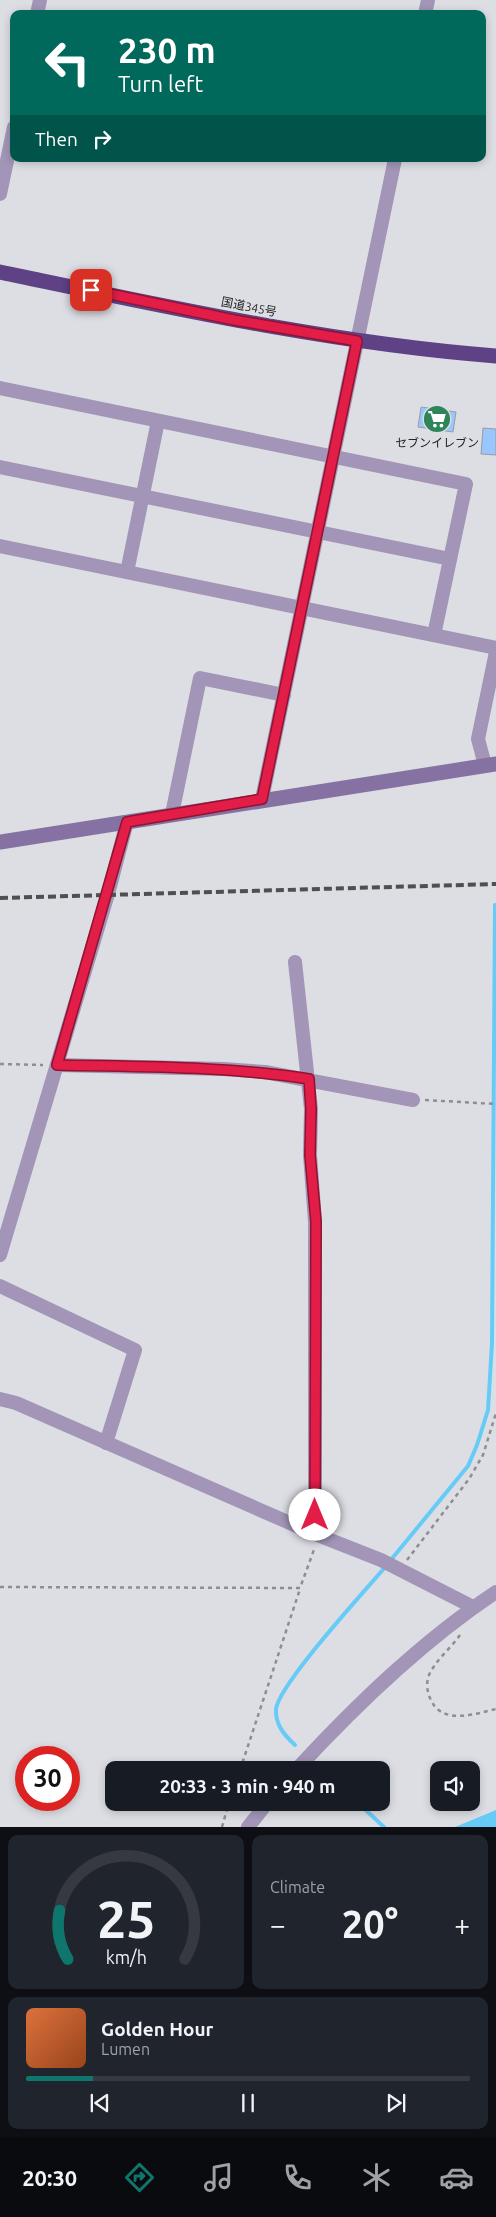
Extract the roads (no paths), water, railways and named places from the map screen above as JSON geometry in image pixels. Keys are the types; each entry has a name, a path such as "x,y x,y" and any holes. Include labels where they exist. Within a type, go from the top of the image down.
{"highway":[{"name":"国道345号","path":"0,272 234,320 357,341 496,356"}],"street":[{"path":"0,194 10,146"},
{"path":"262,799 394,162"},
{"path":"0,388 466,484 434,635"},
{"path":"127,572 158,421"},
{"path":"0,467 450,559"},
{"path":"0,546 496,648"},
{"path":"0,842 490,764 478,739 496,652"},
{"path":"172,814 200,678 284,695"},
{"path":"0,1255 127,822"},
{"path":"295,962 309,1079 311,1109 310,1155 316,1222 317,1535"},
{"path":"57,1065 223,1068 265,1072 413,1100"},
{"path":"0,1286 135,1350 106,1443"},
{"path":"0,1399 16,1403 317,1535 359,1550 473,1607"},
{"path":"304,1761 384,1683 450,1624 496,1592"},
{"path":"248,1827 261,1811"}],"water":[{"path":"496,1810 496,1827 455,1827"}],"waterway":[{"path":"390,1561 468,1466 488,1410 492,1343 495,905"},
{"path":"295,1745 284,1733 277,1720 276,1709 281,1697 307,1659 386,1566"},
{"path":"367,1811 384,1827"}],"railway":[{"path":"0,898 496,884"}],"place":[{"name":"セブンイレブン","path":"437,419"}]}
